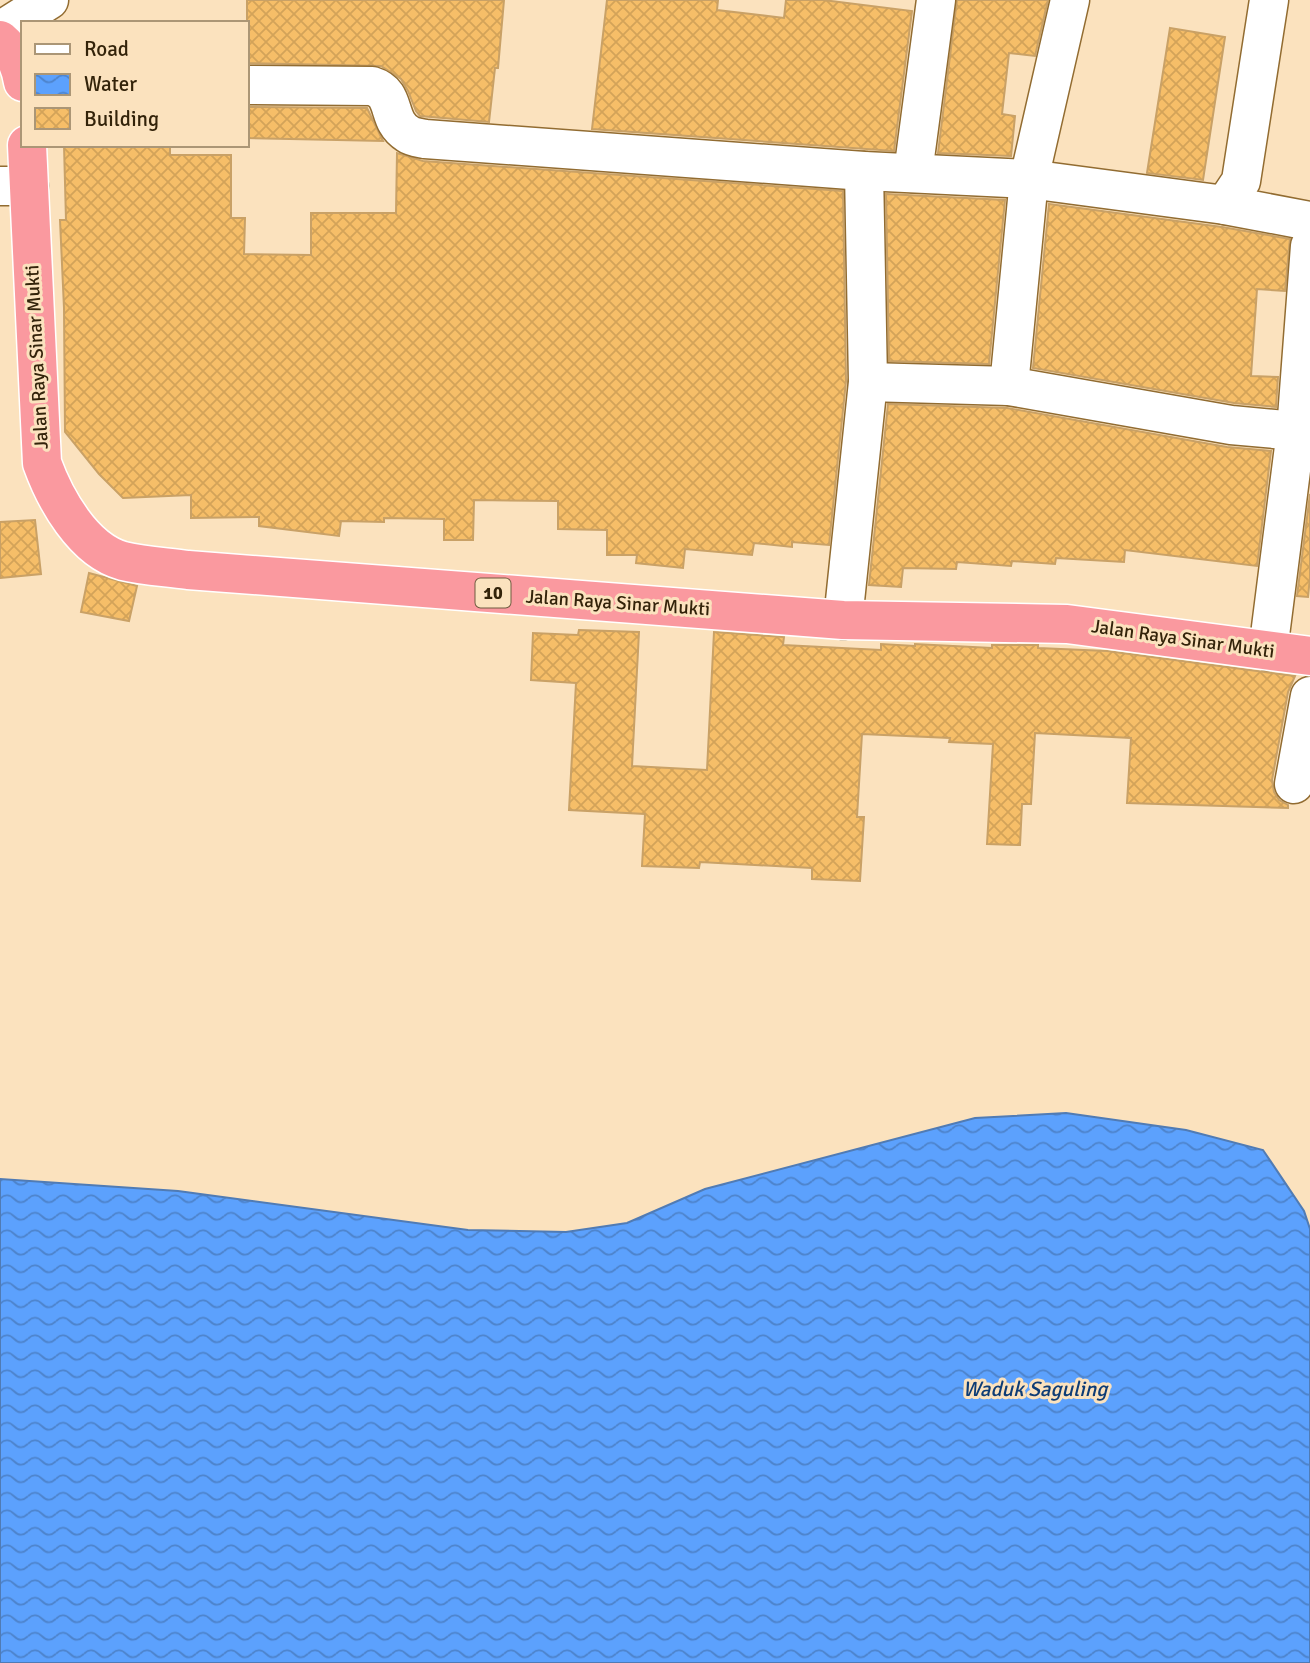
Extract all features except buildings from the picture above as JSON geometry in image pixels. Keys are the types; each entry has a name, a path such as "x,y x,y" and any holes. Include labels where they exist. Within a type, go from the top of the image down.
{"highway":[{"path":"0,40 16,57 21,72"},
{"name":"Jalan Raya Sinar Mukti","path":"26,147 15,186 42,463 50,486 73,522 106,554 123,561 188,570 843,620 1067,624 1310,656"}],"street":[{"path":"0,31 49,0"},
{"path":"913,173 936,0"},
{"path":"1009,386 1029,179 1070,0"},
{"path":"1225,205 1241,181 1269,0"},
{"path":"248,85 381,88 387,94 393,118 408,135 425,139 864,171 1029,179 1225,205 1310,221"},
{"path":"843,620 868,382 864,171"},
{"path":"1268,651 1296,431 1310,246"},
{"path":"868,382 1009,386 1231,425 1296,431"},
{"path":"1294,784 1310,696"}],"water":[{"name":"Waduk Saguling","path":"1066,1113 1186,1130 1263,1150 1304,1211 1310,1229 1310,1663 0,1663 0,1179 178,1191 468,1230 566,1232 627,1223 705,1189 975,1118"}]}
